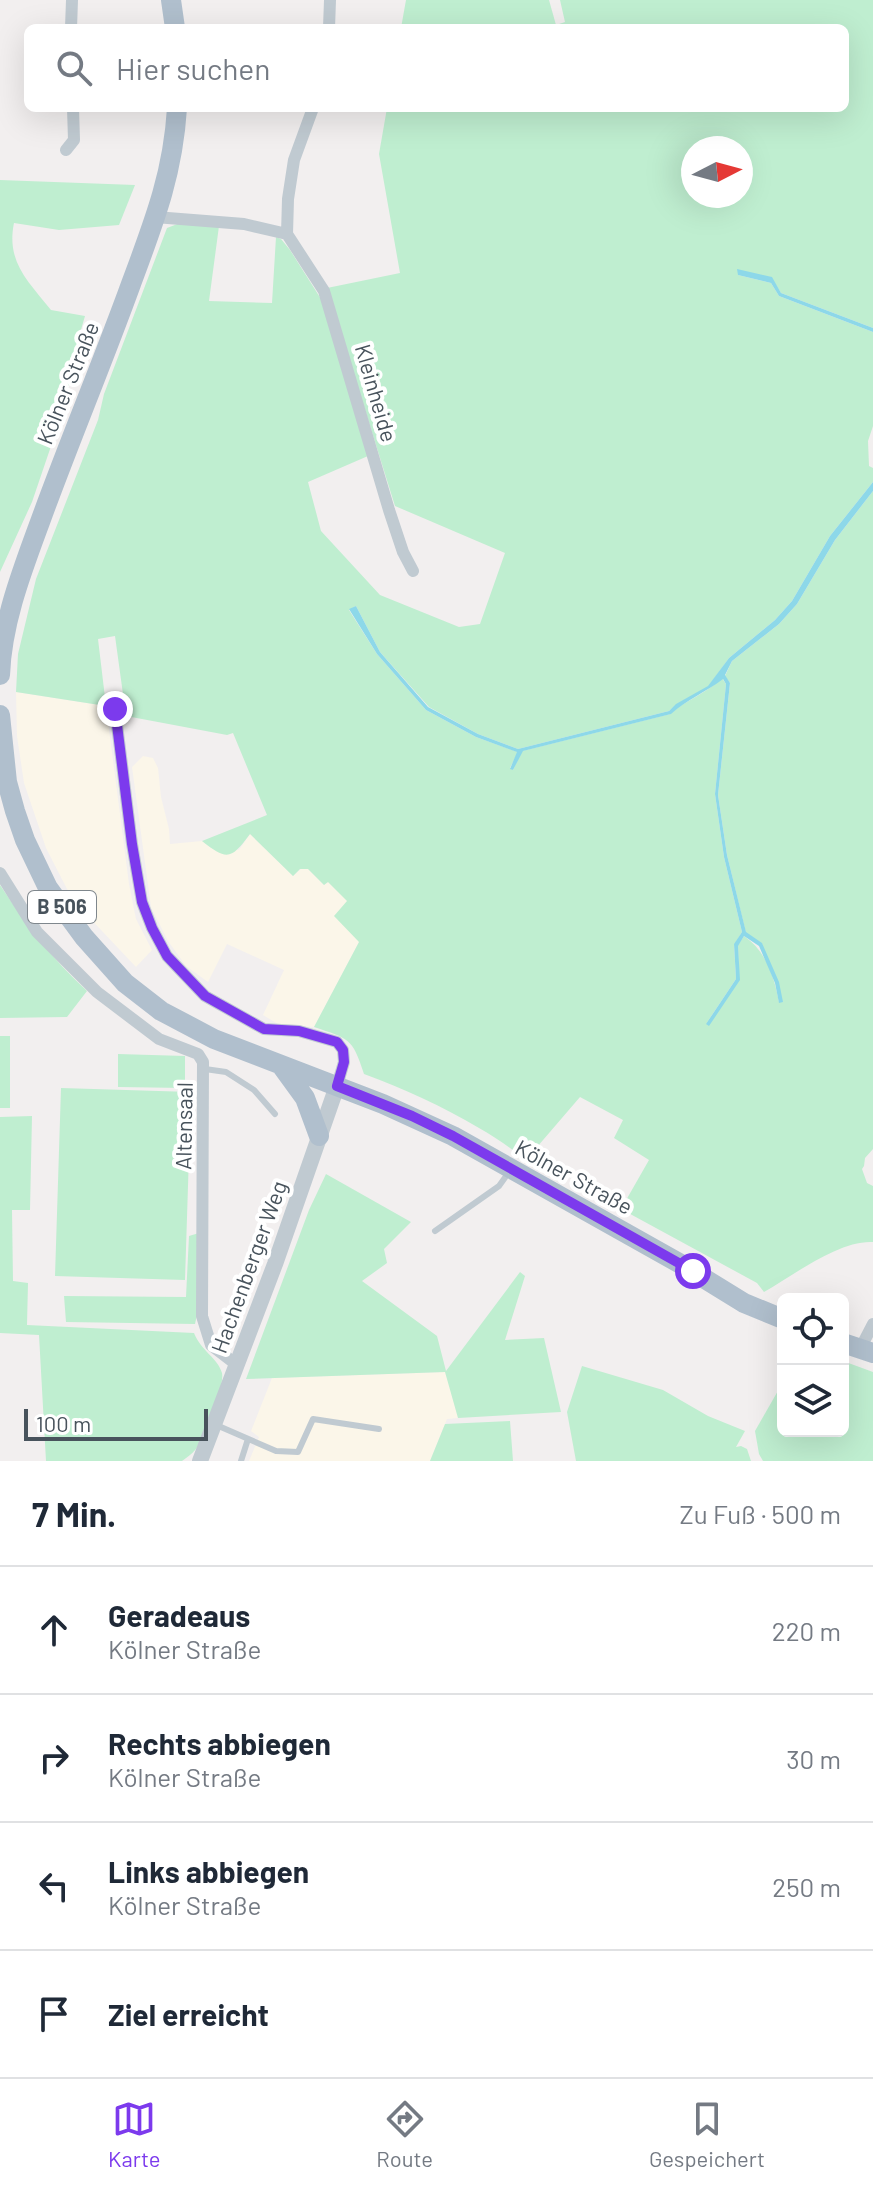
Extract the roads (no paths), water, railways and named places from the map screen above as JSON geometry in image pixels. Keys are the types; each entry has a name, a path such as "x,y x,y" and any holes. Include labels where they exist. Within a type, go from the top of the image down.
{"main road":[{"path":"171,0 174,24"},
{"name":"Kölner Straße","path":"0,675 14,593 155,217 171,164 177,112"},
{"name":"Kölner Straße","path":"0,715 7,782 25,840 48,888 84,937 125,983 161,1011 214,1039 412,1116 453,1136 744,1303 777,1317"},
{"path":"281,1065 305,1098 319,1136"}],"street":[{"path":"71,24 72,0"},
{"path":"329,24 330,0"},
{"path":"66,150 74,140 73,112"},
{"path":"155,217 244,224 287,234 294,160 312,112"},
{"name":"Kleinheide","path":"287,234 324,291 389,510 413,571"},
{"path":"115,709 142,902 167,956 205,996 264,1029 299,1031 337,1042 343,1050 344,1062 337,1086"},
{"name":"Altensaal","path":"0,873 37,932 97,992 159,1039 198,1054 203,1062 202,1316 211,1345 237,1365"},
{"name":"Hachenberger Weg","path":"200,1461 337,1086"},
{"path":"859,1348 873,1324"}],"lane":[{"path":"205,1069 226,1072 254,1090 275,1114"},
{"path":"435,1231 499,1186 511,1169"},
{"path":"214,1424 276,1451 298,1452 313,1419 379,1429"},
{"path":"241,1461 248,1439"}],"water":[{"path":"737,269 772,277 781,293 873,328 873,332 779,296 771,283 738,275"},
{"path":"873,482 873,491 835,540 797,604 779,624 732,661 725,675 730,683 718,795 727,855 746,932 762,943 779,982 783,1002 779,1003 775,983 759,946 744,936 738,946 740,980 709,1026 706,1024 736,979 734,944 742,932 724,857 715,794 726,684 723,679 671,714 523,751 513,770 510,769 517,752 476,737 426,710 377,654 349,609 356,606 380,652 428,707 478,734 518,749 669,711 708,686 729,658 775,620 792,601 830,536"}]}
